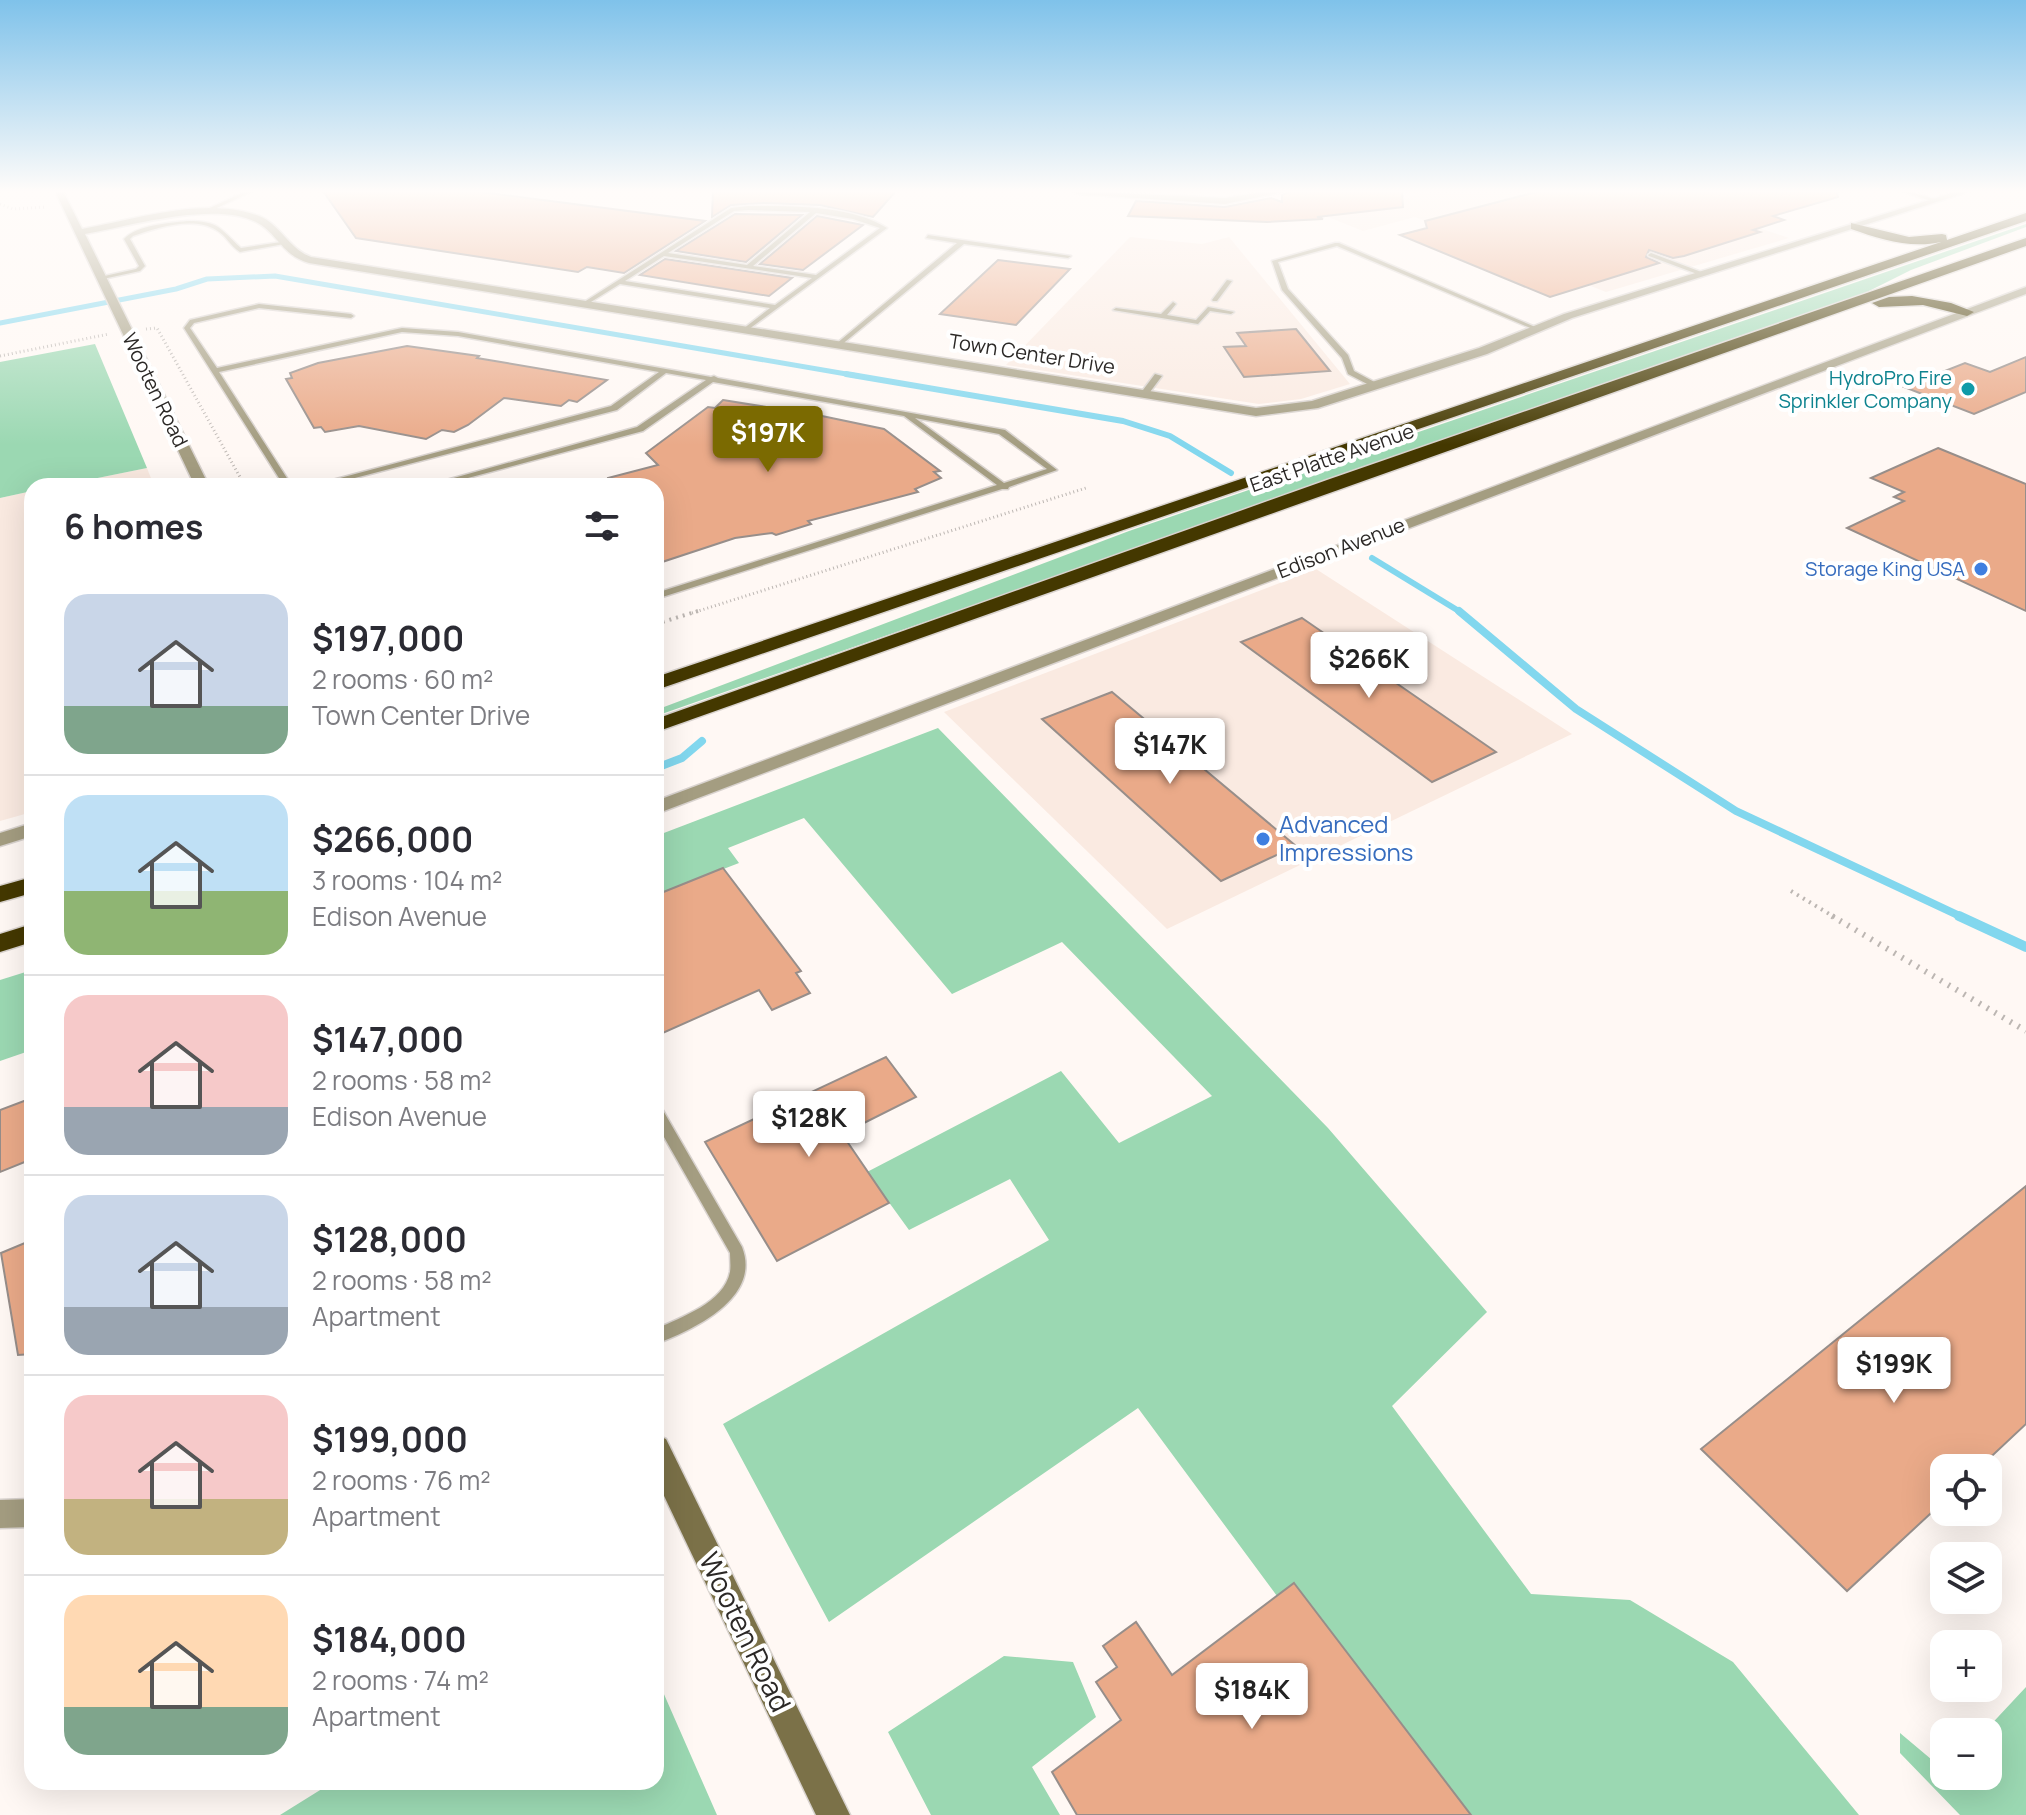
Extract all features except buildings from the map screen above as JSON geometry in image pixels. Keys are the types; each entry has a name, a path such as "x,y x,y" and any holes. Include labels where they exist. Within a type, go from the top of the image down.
{"highway":[{"name":"East Platte Avenue","path":"664,681 1855,276"},
{"name":"East Platte Avenue","path":"664,723 1333,484 1930,276"},
{"path":"1947,306 1933,296 1931,286 1956,276"},
{"path":"1789,324 1815,326 1893,300 1947,306 1967,312"},
{"path":"0,894 24,887"},
{"path":"0,943 24,936"}],"street":[{"name":"Wooten Road","path":"102,276 198,478"},
{"name":"Town Center Drive","path":"407,276 1231,409 1280,411 1314,405 1483,351 1568,316 1697,276"},
{"name":"Edison Avenue","path":"664,805 2026,290"},
{"path":"0,840 24,832"},
{"name":"Wooten Road","path":"664,1466 833,1815"},
{"path":"0,1514 24,1513"}],"lane":[{"path":"105,281 121,276"},
{"path":"584,304 629,276"},
{"path":"810,276 818,277"},
{"path":"838,345 921,276"},
{"path":"1280,276 1285,290 1345,357 1351,372 1376,385"},
{"path":"1412,276 1537,329"},
{"path":"745,330 818,277"},
{"path":"1215,300 1229,281"},
{"path":"619,282 776,307"},
{"path":"1162,317 1173,304"},
{"path":"283,478 187,328 192,321 259,306 351,316"},
{"path":"1116,310 1198,322 1208,309 1231,312"},
{"path":"215,371 402,330 458,334 1002,432 1053,470 664,594"},
{"path":"345,478 614,408 666,370"},
{"path":"1144,394 1158,376"},
{"path":"459,478 640,429 714,378"},
{"path":"903,413 1005,487"},
{"path":"664,1125 737,1252 740,1264 737,1281 727,1297 664,1332"}],"path":[{"path":"0,356 124,325"},
{"path":"157,328 241,478"},
{"path":"664,621 1086,488"},
{"path":"1791,891 2026,1031"}],"shaded area":[{"path":"1093,276 1261,276 1350,384 1301,399 1259,404 1006,365"},
{"path":"1564,276 1661,276 1606,292"},
{"path":"147,468 151,478 98,478"},
{"path":"24,493 24,814 0,821 0,498"},
{"path":"1316,569 1572,734 1167,929 944,712"}],"green space":[{"path":"1875,276 1900,276 1863,294 664,713 664,707 1129,531"},
{"path":"95,344 147,468 98,478 24,478 24,493 0,498 0,362"},
{"path":"938,728 1328,1128 1487,1312 1392,1406 1531,1594 1630,1600 1733,1662 1859,1815 1470,1815 1294,1584 1277,1596 1138,1408 829,1622 723,1424 1049,1240 1010,1179 909,1230 867,1172 1061,1071 1119,1143 1212,1096 1062,942 952,994 804,818 728,848 739,863 664,892 664,833"},
{"path":"24,972 24,1053 0,1061 0,980"},
{"path":"1004,1656 1073,1662 1096,1717 1032,1767 1060,1815 931,1815 888,1732"},
{"path":"2026,1687 2026,1815 1960,1815 1936,1790 2002,1790 2002,1718 1997,1718"},
{"path":"664,1694 717,1815 280,1815 320,1790 664,1790"},
{"path":"1900,1733 1930,1758 1930,1784 1900,1753"}],"waterway":[{"path":"0,323 176,289 207,279 275,276 858,376"},
{"path":"846,374 1123,421 1170,436 1231,473"},
{"path":"1372,558 1460,612"},
{"path":"1460,612 1576,709 1736,811 1964,918"},
{"path":"664,765 682,758 702,741"},
{"path":"1959,916 2026,947"}],"place":[{"name":"HydroPro Fire Sprinkler Company","path":"1968,389"},
{"name":"Storage King USA","path":"1981,569"},
{"name":"Advanced Impressions","path":"1263,839"}]}
